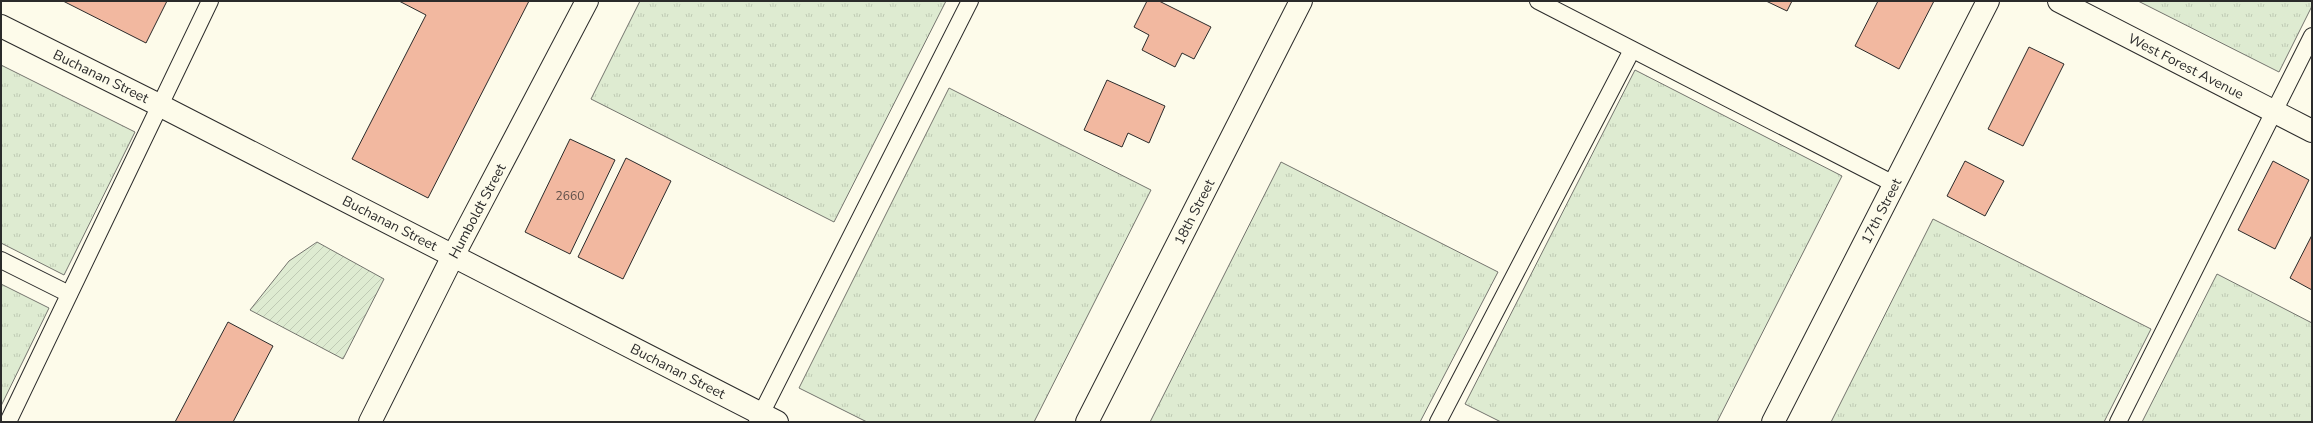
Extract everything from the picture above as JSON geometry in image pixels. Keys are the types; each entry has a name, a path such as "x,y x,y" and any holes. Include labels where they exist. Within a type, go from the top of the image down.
{"street":[{"name":"Humboldt Street","path":"370,422 453,256 587,1"},
{"name":"18th Street","path":"1087,422 1301,1"},
{"name":"17th Street","path":"1773,422 1988,1"},
{"name":"West Forest Avenue","path":"2059,1 2312,131"},
{"name":"Buchanan Street","path":"1,26 159,105 453,256 765,419"}],"lane":[{"path":"8,422 210,1"},
{"path":"765,419 970,1"},
{"path":"1538,1 1894,184"},
{"path":"2118,422 2312,36"},
{"path":"1438,422 1632,50"},
{"path":"1,260 69,294"}],"green space":[{"path":"640,1 946,1 834,222 591,99"},
{"path":"2138,1 2312,1 2312,6 2279,72"},
{"path":"1,65 135,132 64,275 1,243"},
{"path":"1635,70 1842,176 1717,422 1501,422 1465,404"},
{"path":"949,88 1151,190 1034,422 867,422 799,388"},
{"path":"1281,162 1498,272 1420,422 1150,422"},
{"path":"1933,219 2151,329 2104,422 1831,422"},
{"path":"317,242 384,279 343,359 250,310 289,261"},
{"path":"2217,274 2312,323 2312,422 2142,422"},
{"path":"1,284 49,308 1,406"}],"building":[{"path":"63,1 167,1 146,43"},
{"path":"399,1 529,1 428,198 352,159 426,15"},
{"path":"1147,1 1159,1 1211,27 1194,59 1182,53 1175,67 1142,50 1149,35 1134,27"},
{"path":"1766,1 1792,1 1787,11"},
{"path":"1878,1 1934,1 1899,69 1855,46"},
{"path":"2029,47 2064,64 2023,146 1988,129"},
{"path":"1107,80 1165,106 1149,143 1128,133 1122,147 1084,130"},
{"path":"570,139 615,160 570,254 525,232"},
{"path":"626,158 671,181 623,279 578,257"},
{"path":"1965,161 2004,181 1985,216 1947,196"},
{"path":"2273,161 2309,180 2275,249 2238,230"},
{"path":"2312,235 2312,290 2290,278"},
{"path":"228,322 273,346 233,422 175,422"}]}
